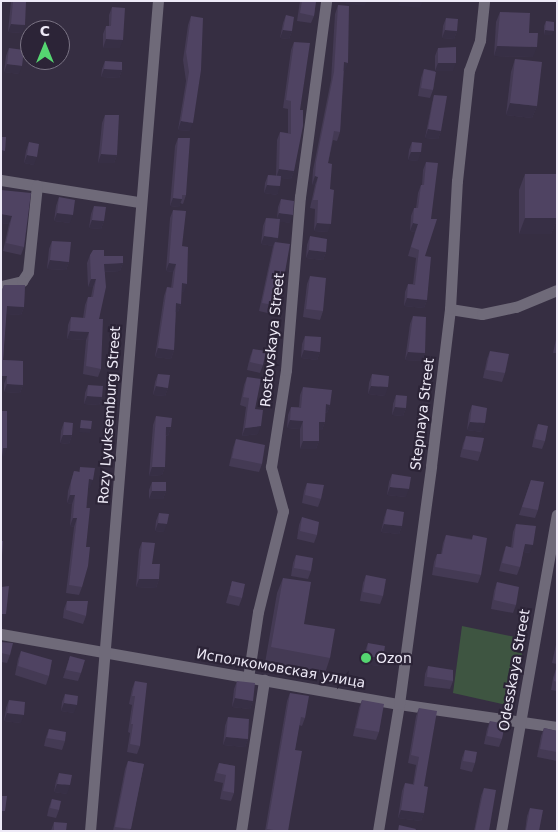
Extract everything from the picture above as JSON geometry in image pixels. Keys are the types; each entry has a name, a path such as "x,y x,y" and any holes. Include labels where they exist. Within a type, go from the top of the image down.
{"street":[{"name":"Rozy Lyuksemburg Street","path":"90,831 106,653 139,202 158,1"},
{"name":"Rostovskaya Street","path":"248,678 258,612 283,511 271,467 286,370 300,197 326,1"},
{"name":"Stepnaya Street","path":"378,831 399,704 450,309 458,172 469,71 480,40 484,1"},
{"path":"1,180 139,202"},
{"path":"1,286 22,281 28,272 37,185"},
{"path":"450,309 482,314 516,307 557,290"},
{"name":"Odesskaya Street","path":"502,831 557,515"},
{"name":"Исполкомовская улица","path":"1,634 399,704 557,727"},
{"path":"241,831 264,680"}],"green space":[{"path":"462,626 525,639 511,706 453,693"}],"building":[{"path":"13,1 26,1 25,20 20,20 20,25 11,24"},
{"path":"302,1 316,1 314,16 300,13"},
{"path":"338,5 349,6 348,63 344,62 340,132 334,131 328,163 332,164 330,189 334,190 331,224 317,223 318,200 313,200 318,177 315,176 316,162 334,72"},
{"path":"112,7 125,8 123,40 106,39 106,26 111,26"},
{"path":"500,12 530,13 529,33 538,33 537,47 497,46"},
{"path":"286,15 294,17 292,31 283,30"},
{"path":"191,16 203,18 201,70 193,123 181,121 189,72 186,52"},
{"path":"446,18 458,19 457,31 445,30"},
{"path":"546,21 554,22 554,31 545,30"},
{"path":"294,42 310,43 300,110 303,110 303,126 294,171 279,169 280,132 291,134 291,101 286,100"},
{"path":"456,47 456,63 438,63 438,48"},
{"path":"9,48 20,49 20,66 7,64"},
{"path":"515,59 542,62 537,106 510,103"},
{"path":"105,61 122,62 122,70 104,69"},
{"path":"424,69 436,72 433,90 421,88"},
{"path":"434,95 447,96 441,131 428,129"},
{"path":"105,115 119,115 117,155 101,154"},
{"path":"1,137 6,137 5,151 1,150"},
{"path":"178,138 190,138 186,195 182,195 182,199 173,198"},
{"path":"29,142 39,144 37,157 27,155"},
{"path":"412,142 422,143 421,152 411,152"},
{"path":"426,162 438,163 431,219 437,219 425,256 431,257 427,300 407,298 408,284 415,285 419,250 411,247 418,224 413,223 414,208 418,208 421,185 424,185"},
{"path":"525,174 557,174 557,218 525,218"},
{"path":"268,175 281,176 280,186 267,185"},
{"path":"1,190 31,193 24,247 6,243 12,216 1,214"},
{"path":"59,197 75,200 73,215 57,213"},
{"path":"281,199 294,201 293,215 279,213"},
{"path":"94,206 106,207 104,221 92,220"},
{"path":"173,210 186,211 182,246 188,247 187,284 182,283 181,304 176,303 174,350 158,348 167,287 173,288 176,264 169,263"},
{"path":"266,218 280,219 278,238 264,236"},
{"path":"310,236 327,239 326,252 309,250"},
{"path":"52,241 71,242 69,262 50,260"},
{"path":"275,242 290,244 279,306 262,303"},
{"path":"93,250 104,250 104,256 123,256 123,263 104,264 106,287 99,319 103,319 101,369 86,366 89,332 70,331 71,317 85,318 88,297 93,297 96,279 91,279 90,255"},
{"path":"310,276 326,278 323,311 306,309"},
{"path":"4,285 25,285 24,307 7,306 3,360 23,361 23,385 7,384 7,376 1,376 1,293"},
{"path":"413,316 426,317 425,353 408,352"},
{"path":"305,336 321,337 320,352 304,350"},
{"path":"253,349 266,351 263,365 250,362"},
{"path":"490,351 509,354 505,373 486,370"},
{"path":"158,374 170,375 168,388 156,386"},
{"path":"372,374 389,376 388,387 371,386"},
{"path":"247,377 261,379 255,409 263,410 261,426 245,428 249,398 243,397"},
{"path":"88,385 103,386 102,397 87,396"},
{"path":"303,387 332,390 330,405 326,404 325,422 319,422 319,441 303,441 303,421 290,420 291,407 301,408"},
{"path":"396,395 407,396 406,408 395,407"},
{"path":"472,405 487,408 485,423 470,422"},
{"path":"1,411 7,411 7,448 3,448 1,464"},
{"path":"156,416 172,418 171,427 166,427 165,467 152,467"},
{"path":"81,420 92,421 91,429 80,428"},
{"path":"64,422 73,423 72,435 63,435"},
{"path":"538,424 548,426 545,441 535,439"},
{"path":"466,436 484,438 481,452 463,449"},
{"path":"236,439 265,445 262,464 232,458"},
{"path":"80,467 95,468 93,480 89,479 86,508 90,508 86,547 90,547 88,566 82,587 69,585 77,518 73,518 75,495 70,495 71,482 74,471 80,472"},
{"path":"392,474 411,477 409,489 390,487"},
{"path":"531,480 544,482 538,510 522,507"},
{"path":"152,482 166,482 166,491 152,491"},
{"path":"307,483 324,485 321,499 305,495"},
{"path":"387,509 404,512 402,526 384,524"},
{"path":"159,513 169,514 167,524 158,523"},
{"path":"302,517 319,522 317,535 300,531"},
{"path":"516,524 536,526 533,545 525,544 520,567 502,563 506,546 513,548"},
{"path":"446,535 472,540 473,535 487,538 481,575 435,567 437,554 442,554"},
{"path":"1,541 3,541 2,556 1,556"},
{"path":"142,542 155,543 152,564 160,564 159,579 139,579"},
{"path":"296,555 313,558 311,571 294,568"},
{"path":"366,575 386,579 383,596 363,592"},
{"path":"283,578 311,582 304,624 335,629 330,658 271,647"},
{"path":"232,581 245,584 242,598 229,595"},
{"path":"497,582 519,587 516,605 494,600"},
{"path":"9,586 6,614 1,614 1,587"},
{"path":"67,601 88,601 86,616 66,610"},
{"path":"1,642 13,643 10,655 1,653"},
{"path":"368,643 385,646 383,658 366,656"},
{"path":"21,651 52,660 49,676 18,666"},
{"path":"70,656 85,660 81,673 66,670"},
{"path":"428,666 453,670 453,681 427,677"},
{"path":"557,669 557,682 554,681"},
{"path":"135,681 147,683 140,746 130,744 135,696 132,696"},
{"path":"237,681 255,683 253,701 235,698"},
{"path":"290,693 309,696 305,718 301,717 295,750 302,751 288,831 279,831 267,829"},
{"path":"65,694 78,696 77,705 64,703"},
{"path":"9,700 25,702 24,715 7,713"},
{"path":"362,700 384,704 379,732 356,728"},
{"path":"419,708 437,711 424,786 428,787 424,813 401,810 405,783 414,785 419,757 411,755"},
{"path":"228,717 249,719 248,739 226,737"},
{"path":"490,721 505,724 502,739 487,736"},
{"path":"544,728 557,731 557,752 540,749"},
{"path":"49,729 66,732 65,741 47,738"},
{"path":"465,750 477,752 475,763 463,761"},
{"path":"128,761 144,764 131,829 115,827"},
{"path":"219,763 235,766 234,793 223,791 226,775 217,773"},
{"path":"59,773 72,775 70,785 57,784"},
{"path":"484,788 496,790 489,831 475,831"},
{"path":"1,796 7,796 5,811 1,811"},
{"path":"52,799 61,801 59,810 50,808"},
{"path":"530,808 543,810 539,831 526,830"},
{"path":"54,822 67,823 66,831 54,831"},
{"path":"399,825 416,829 415,831 398,831"}],"place":[{"name":"Ozon","path":"366,658"}]}
